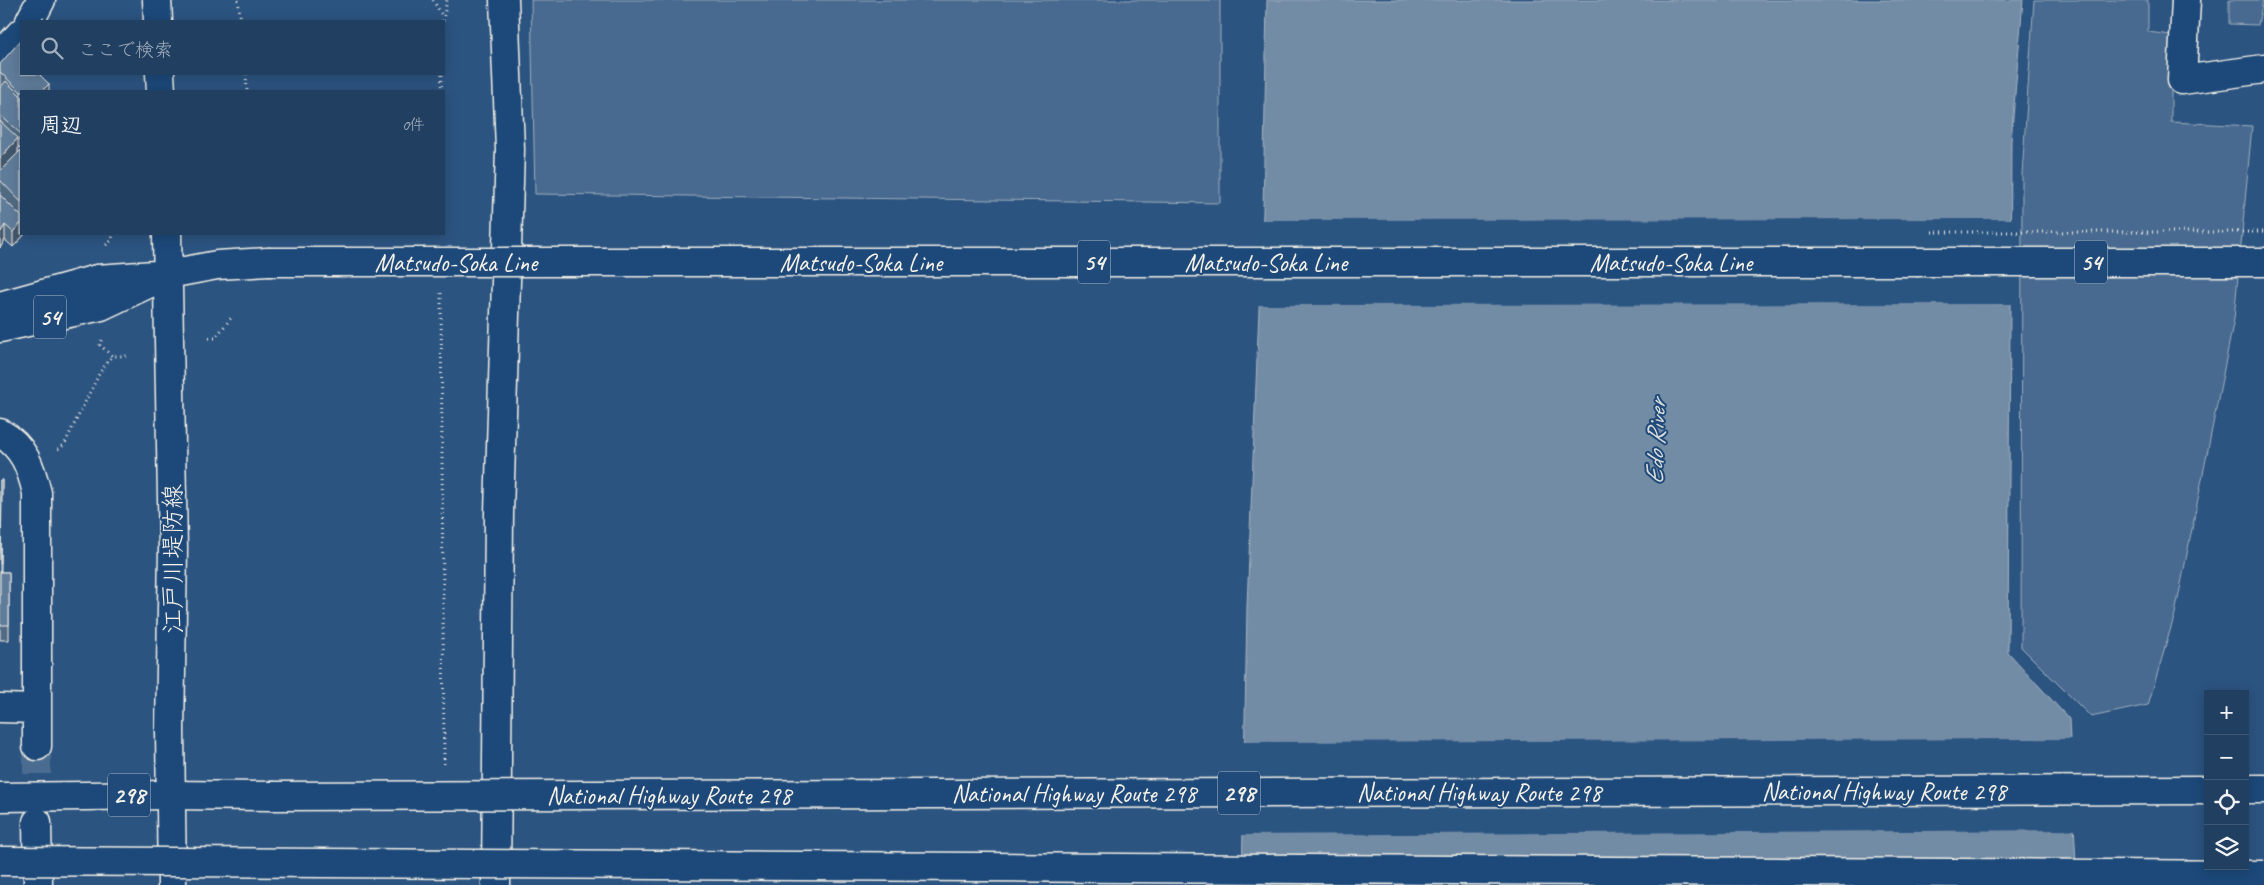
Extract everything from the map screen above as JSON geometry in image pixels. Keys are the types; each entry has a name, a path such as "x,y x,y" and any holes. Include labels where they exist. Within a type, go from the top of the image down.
{"main road":[{"path":"31,20 41,0"},
{"path":"157,0 158,20"},
{"path":"496,885 499,514 510,149 504,0"},
{"path":"2186,0 2182,80 2264,69"},
{"path":"0,56 20,34"},
{"path":"160,75 161,90"},
{"name":"江戸川堤防線","path":"167,235 173,549 170,795 172,885"},
{"name":"Matsudo-Soka Line","path":"169,274 218,265 268,262 2264,262"},
{"name":"54","path":"0,306 97,279 169,274"},
{"name":"54","path":"0,328 101,306 169,274"},
{"path":"0,433 21,450 31,468 37,493 37,746"},
{"path":"0,708 37,709"},
{"path":"2249,789 2264,789"},
{"name":"National Highway Route 298","path":"7,797 2204,790"},
{"path":"38,822 38,885"},
{"path":"0,862 2264,875"}],"path":[{"path":"238,0 241,20"},
{"path":"433,0 443,20"},
{"path":"443,20 448,0"},
{"path":"246,75 247,90"},
{"path":"441,90 442,75"},
{"path":"441,292 444,771"},
{"path":"209,338 215,338 231,318"},
{"path":"104,332 100,345 112,356 127,356"},
{"path":"64,445 100,372 112,356"}],"shaded area":[{"path":"531,0 1220,0 1220,203 535,194"},
{"path":"2034,0 2148,0 2148,32 2171,35 2171,122 2252,126 2234,319 2175,614 2148,705 2091,717 2021,647 2022,174"},
{"path":"2229,0 2263,0 2258,25 2229,24"}],"water":[{"name":"Edo River","path":"1267,0 2023,0 2011,141 2008,652 2069,719 2077,885 1242,885 1247,606 1263,211"}],"pier":[{"path":"2012,219 2012,304 1257,305 1260,220"},
{"path":"2072,739 2077,830 1240,835 1242,742"}],"building":[{"path":"20,41 20,75 40,75 49,84 43,90 20,91 0,72 0,64"},
{"path":"6,81 20,95 20,133 0,115 0,88"},
{"path":"0,121 18,138 0,158"},
{"path":"20,151 20,201 0,180 0,171"},
{"path":"0,195 20,215 20,224 13,232 5,225 0,233"},
{"path":"0,480 2,480 1,564 0,564"},
{"path":"0,572 9,572 9,625 0,625"}],"tunnel":[{"path":"37,746 37,820"}]}
